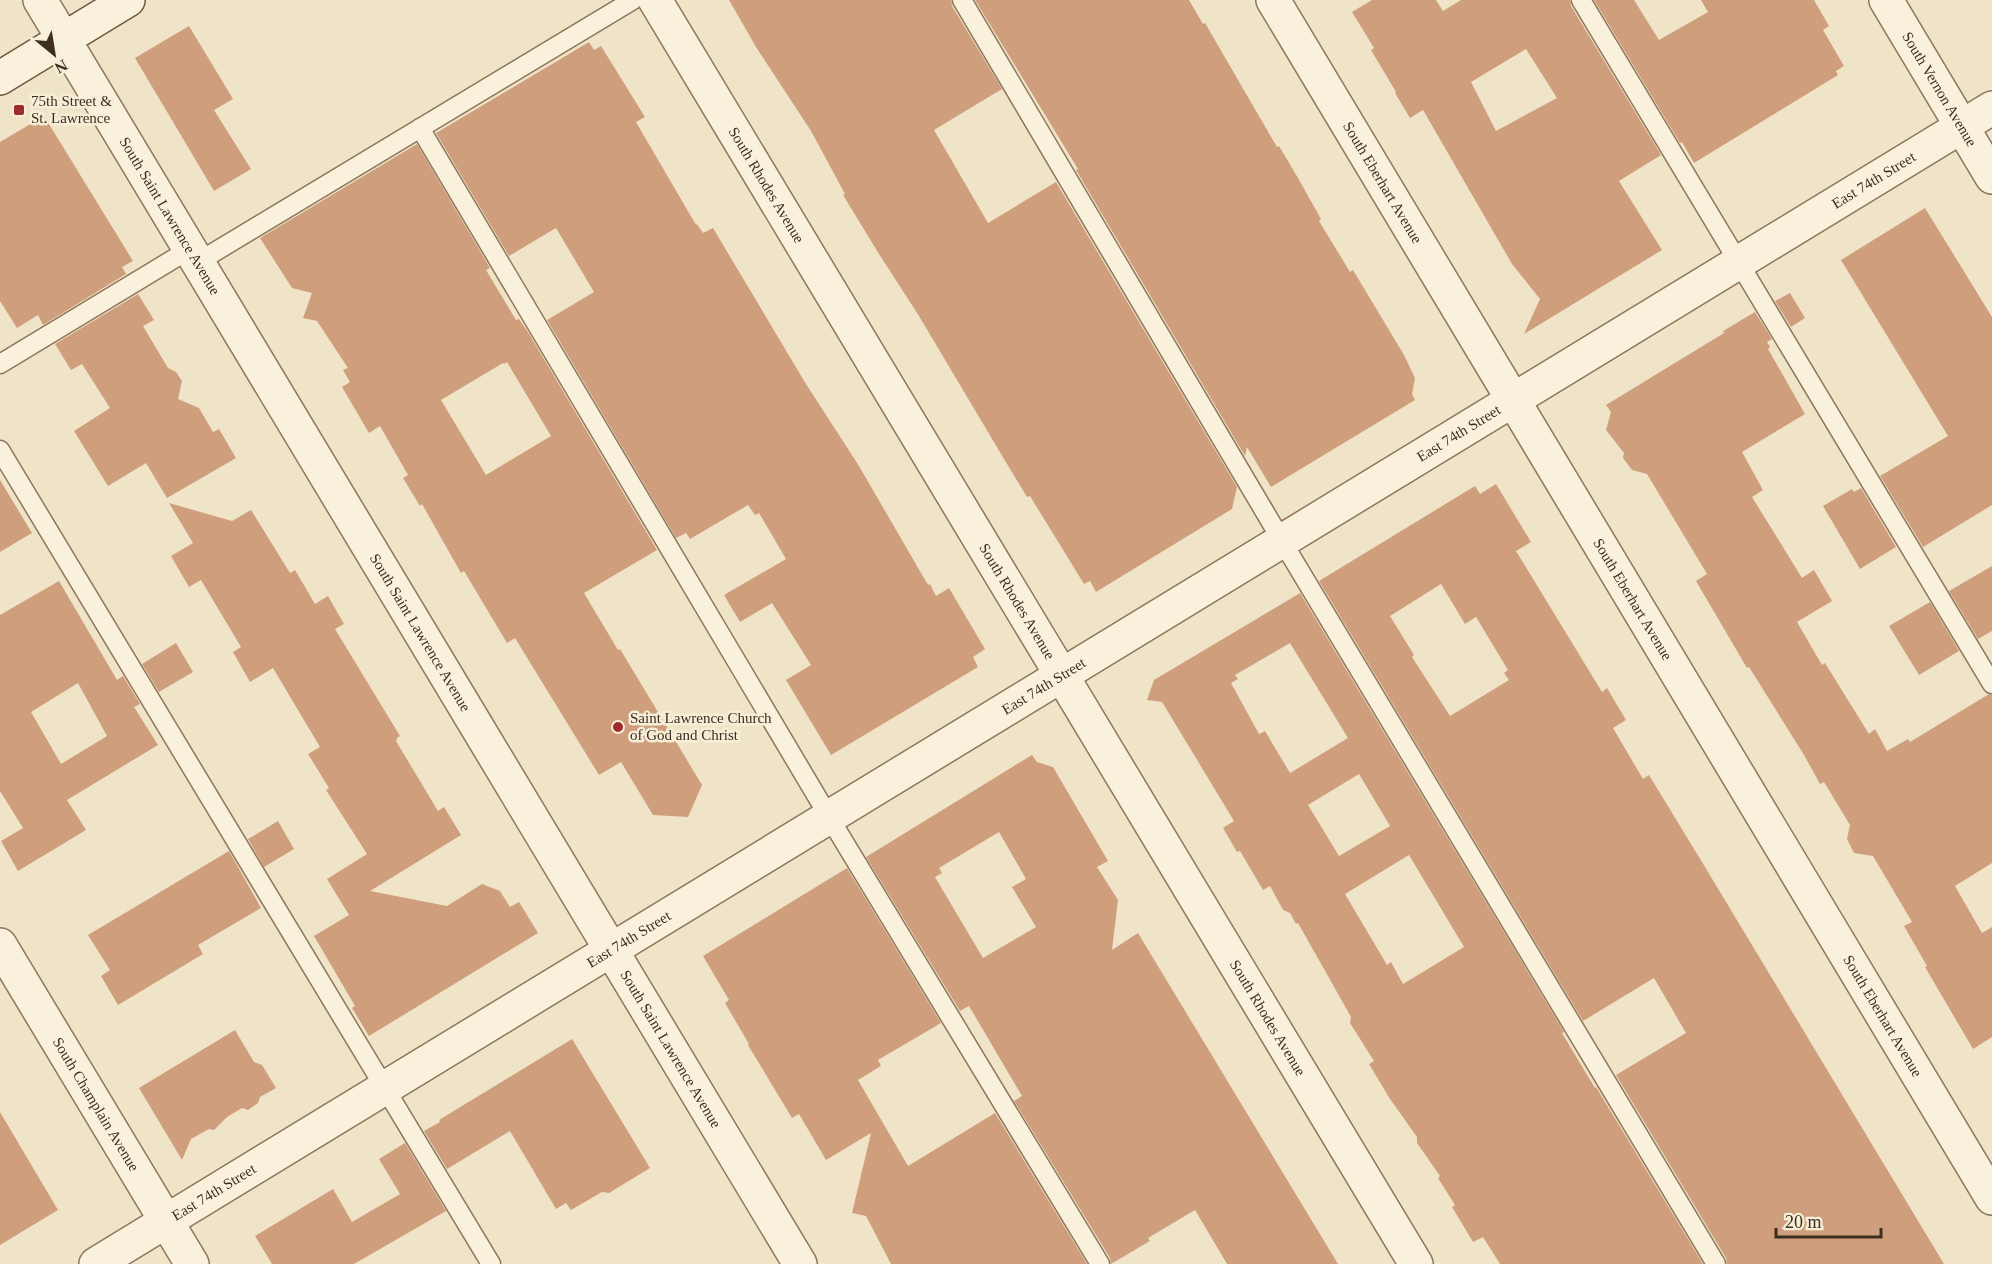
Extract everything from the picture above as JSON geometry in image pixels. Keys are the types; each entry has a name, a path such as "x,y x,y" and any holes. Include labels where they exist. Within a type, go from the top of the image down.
{"street":[{"name":"South Saint Lawrence Avenue","path":"40,0 800,1264"},
{"path":"0,78 128,0"},
{"name":"South Rhodes Avenue","path":"655,0 1416,1264"},
{"name":"South Eberhart Avenue","path":"1273,0 1992,1198"},
{"name":"South Vernon Avenue","path":"1886,0 1992,177"},
{"name":"East 74th Street","path":"96,1264 1992,108"},
{"name":"South Champlain Avenue","path":"0,945 192,1264"}],"lane":[{"path":"0,364 420,128 633,0"},
{"path":"962,0 1282,542 1716,1264"},
{"path":"1581,0 1992,684"},
{"path":"420,128 829,817 1100,1264"},
{"path":"0,450 491,1264"}],"building":[{"path":"729,0 951,0 952,6 1002,89 934,130 988,223 1056,182 1237,487 1232,509 1096,592 1090,581 1084,584 1030,496 1027,497 919,316 843,195 845,194 811,131 756,47"},
{"path":"975,0 1189,0 1298,178 1321,219 1319,221 1350,272 1353,270 1404,355 1415,378 1412,394 1415,400 1271,487 1247,447 1245,456 1076,170 1078,169"},
{"path":"1372,0 1436,0 1443,11 1461,0 1570,0 1571,6 1661,155 1619,181 1662,250 1524,334 1540,299 1512,264 1423,110 1410,118 1371,50 1374,48 1352,12","holes":["1526,49 1557,98 1496,131 1471,82"]},
{"path":"1594,0 1634,0 1659,40 1708,12 1701,0 1814,0 1829,26 1823,30 1844,66 1836,71 1838,75 1694,163"},
{"path":"189,26 233,99 214,110 251,169 214,191 135,58"},
{"path":"589,42 594,50 601,46 645,117 636,122 696,225 703,233 713,228 806,384 859,466 928,585 930,584 936,596 949,588 985,649 973,657 978,667 831,755 786,680 811,665 772,603 740,622 724,595 786,559 759,513 755,515 748,505 690,539 686,533 676,538 547,320 594,292 556,228 509,256 436,133"},
{"path":"44,116 133,261 122,267 126,274 43,325 38,315 17,328 0,301 0,142"},
{"path":"417,144 490,268 486,270 516,320 519,319 528,332 657,550 584,593 702,785 688,817 653,815 621,762 599,775 515,638 507,643 464,571 461,573 422,504 420,506 403,478 408,475 380,426 369,433 342,387 350,382 343,370 348,368 317,321 303,318 312,293 292,288 260,238","holes":["507,362 551,436 486,475 441,400"]},
{"path":"1925,208 1992,317 1992,505 1923,547 1880,476 1948,436 1841,260"},
{"path":"1790,293 1805,318 1791,327 1775,301"},
{"path":"138,294 154,320 143,326 168,368 176,372 182,381 178,399 199,408 213,432 219,429 236,458 167,498 146,463 108,486 74,431 110,408 82,364 71,370 55,344"},
{"path":"1755,312 1772,339 1767,342 1770,347 1768,349 1805,414 1742,452 1763,490 1752,497 1802,578 1814,570 1832,601 1797,622 1822,665 1825,663 1869,734 1875,729 1887,751 1908,739 1910,742 1989,694 1992,695 1992,863 1955,886 1982,933 1992,927 1992,1037 1973,1049 1925,967 1927,966 1904,926 1912,922 1873,856 1854,853 1847,839 1850,825 1824,782 1820,784 1749,667 1747,668 1696,581 1707,574 1647,474 1632,470 1623,458 1624,453 1606,430 1611,412 1606,405"},
{"path":"0,480 32,533 0,552"},
{"path":"1496,484 1531,542 1516,551 1602,692 1607,688 1626,720 1613,728 1643,779 1649,775 1944,1264 1727,1264 1726,1258 1616,1075 1686,1033 1654,978 1583,1021 1319,581 1475,486 1480,494","holes":["1441,584 1465,624 1476,617 1508,670 1504,673 1509,680 1450,716 1412,657 1414,655 1390,616"]},
{"path":"1861,488 1896,547 1860,569 1823,506 1852,489 1854,492"},
{"path":"169,503 232,521 251,510 290,573 295,570 315,604 328,596 344,624 335,629 400,736 396,741 438,811 444,807 461,835 370,891 447,906 482,884 500,891 510,907 519,902 538,933 369,1036 352,1008 355,1006 314,936 349,915 327,879 367,854 326,790 329,788 308,754 320,747 273,668 250,682 233,652 241,647 201,580 189,587 171,556 193,543"},
{"path":"1992,566 1992,631 1978,639 1949,591"},
{"path":"59,581 117,680 123,676 140,704 134,707 158,745 67,800 86,830 18,871 1,841 23,828 0,791 0,615","holes":["78,683 107,736 61,764 31,712"]},
{"path":"1300,593 1564,1032 1562,1033 1595,1088 1703,1264 1500,1264 1483,1237 1473,1242 1452,1207 1455,1205 1438,1178 1440,1176 1369,1064 1374,1061 1350,1023 1351,1017 1298,923 1296,924 1290,913 1283,910 1270,886 1263,890 1240,851 1237,852 1223,828 1234,821 1162,702 1147,700 1154,680","holes":["1290,643 1348,738 1290,773 1265,731 1259,734 1231,683 1238,679 1235,675","1359,774 1390,826 1339,856 1308,805","1409,855 1464,947 1403,984 1391,962 1387,965 1345,894"]},
{"path":"1930,602 1959,651 1919,675 1889,626"},
{"path":"176,643 193,672 159,692 142,664"},
{"path":"1032,755 1037,762 1053,767 1108,861 1097,867 1118,900 1112,950 1138,933 1338,1264 1227,1264 1195,1210 1148,1238 1150,1241 1111,1264 1110,1258 1014,1101 1022,1096 969,1006 960,1011 866,857","holes":["999,832 1026,879 1012,887 1036,927 983,958 935,877 942,873 939,868"]},
{"path":"278,821 294,849 264,867 248,839"},
{"path":"229,851 261,908 198,945 203,954 118,1005 101,976 110,970 88,935"},
{"path":"847,868 941,1023 878,1060 881,1066 858,1080 908,1166 995,1113 1087,1264 891,1264 866,1216 852,1213 871,1133 826,1160 799,1114 792,1118 748,1045 725,1003 729,1000 703,956"},
{"path":"235,1030 254,1062 262,1065 276,1088 260,1097 258,1103 248,1110 242,1108 227,1117 214,1130 209,1129 191,1139 182,1160 139,1088"},
{"path":"572,1039 650,1168 609,1193 602,1192 571,1210 566,1203 556,1209 510,1131 447,1169 424,1131"},
{"path":"0,1112 58,1210 0,1245"},
{"path":"405,1143 446,1211 354,1264 272,1264 255,1236 333,1189 352,1222 400,1194 379,1159"}],"place":[{"name":"75th Street & St. Lawrence","path":"19,110"},
{"name":"Saint Lawrence Church of God and Christ","path":"618,727"}]}
